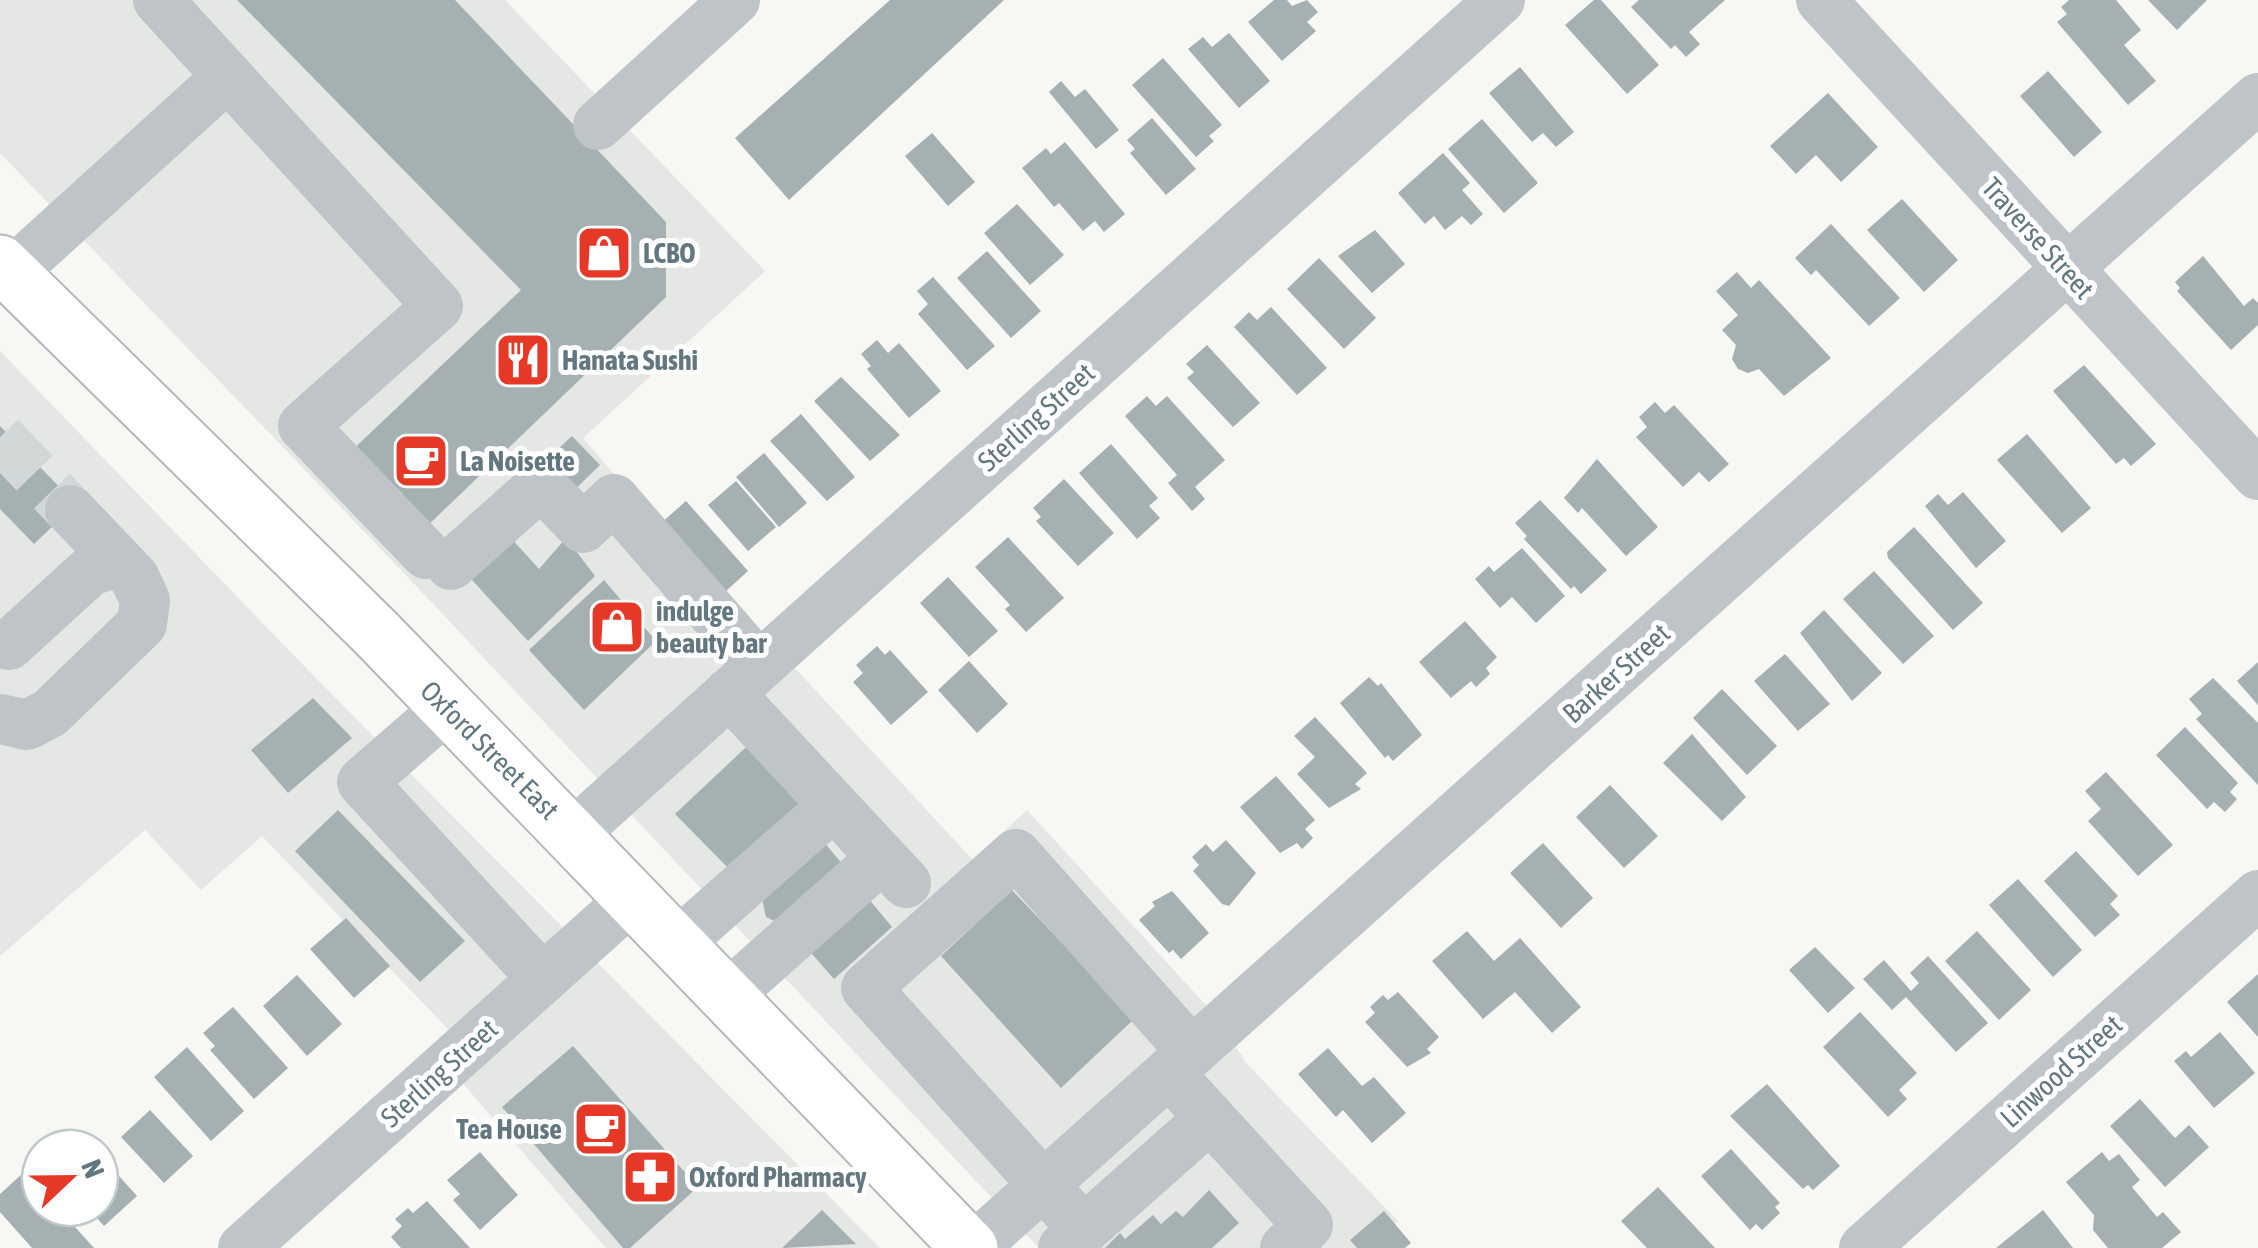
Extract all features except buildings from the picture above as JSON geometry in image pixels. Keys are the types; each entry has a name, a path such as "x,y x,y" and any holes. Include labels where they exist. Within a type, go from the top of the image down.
{"main road":[{"name":"Oxford Street East","path":"5,268 448,707 728,995 978,1243"}],"street":[{"path":"158,0 438,306 303,426 439,560 541,485 583,528 614,499 833,806 894,870 728,995"},
{"path":"598,125 735,0"},
{"name":"Sterling Street","path":"573,834 1500,0"},
{"name":"Traverse Street","path":"1821,0 2258,474"},
{"path":"5,268 228,76"},
{"name":"Barker Street","path":"978,1243 2258,98"},
{"path":"0,719 26,725 50,713 142,624 146,600 119,561 70,510"},
{"path":"3,647 90,571 119,561"},
{"path":"448,707 362,782 542,979"},
{"path":"678,943 833,806"},
{"path":"1068,1242 1043,1186 866,988 1016,854 1180,1063 1210,1118 1308,1226 1285,1248"},
{"name":"Linwood Street","path":"1864,1248 2258,895"},
{"name":"Sterling Street","path":"243,1248 634,897"},
{"path":"978,1243 1068,1242 1210,1118"},
{"path":"1111,1124 1154,1167"}],"shaded area":[{"path":"0,0 505,0 765,271 583,438 740,621 793,666 973,860 1027,810 1215,1015 1247,1064 1398,1221 1371,1248 1039,1248 403,572 0,153"},
{"path":"0,351 305,667 880,1248 606,1248 459,1079 449,1030 262,836 201,890 145,830 0,956"}],"tunnel":[{"path":"0,437 70,510"}],"place":[{"name":"LCBO","path":"604,253"},
{"name":"Hanata Sushi","path":"523,360"},
{"name":"La Noisette","path":"421,461"},
{"name":"indulge beauty bar","path":"617,627"},
{"name":"Tea House","path":"601,1129"},
{"name":"Oxford Pharmacy","path":"650,1177"}]}
